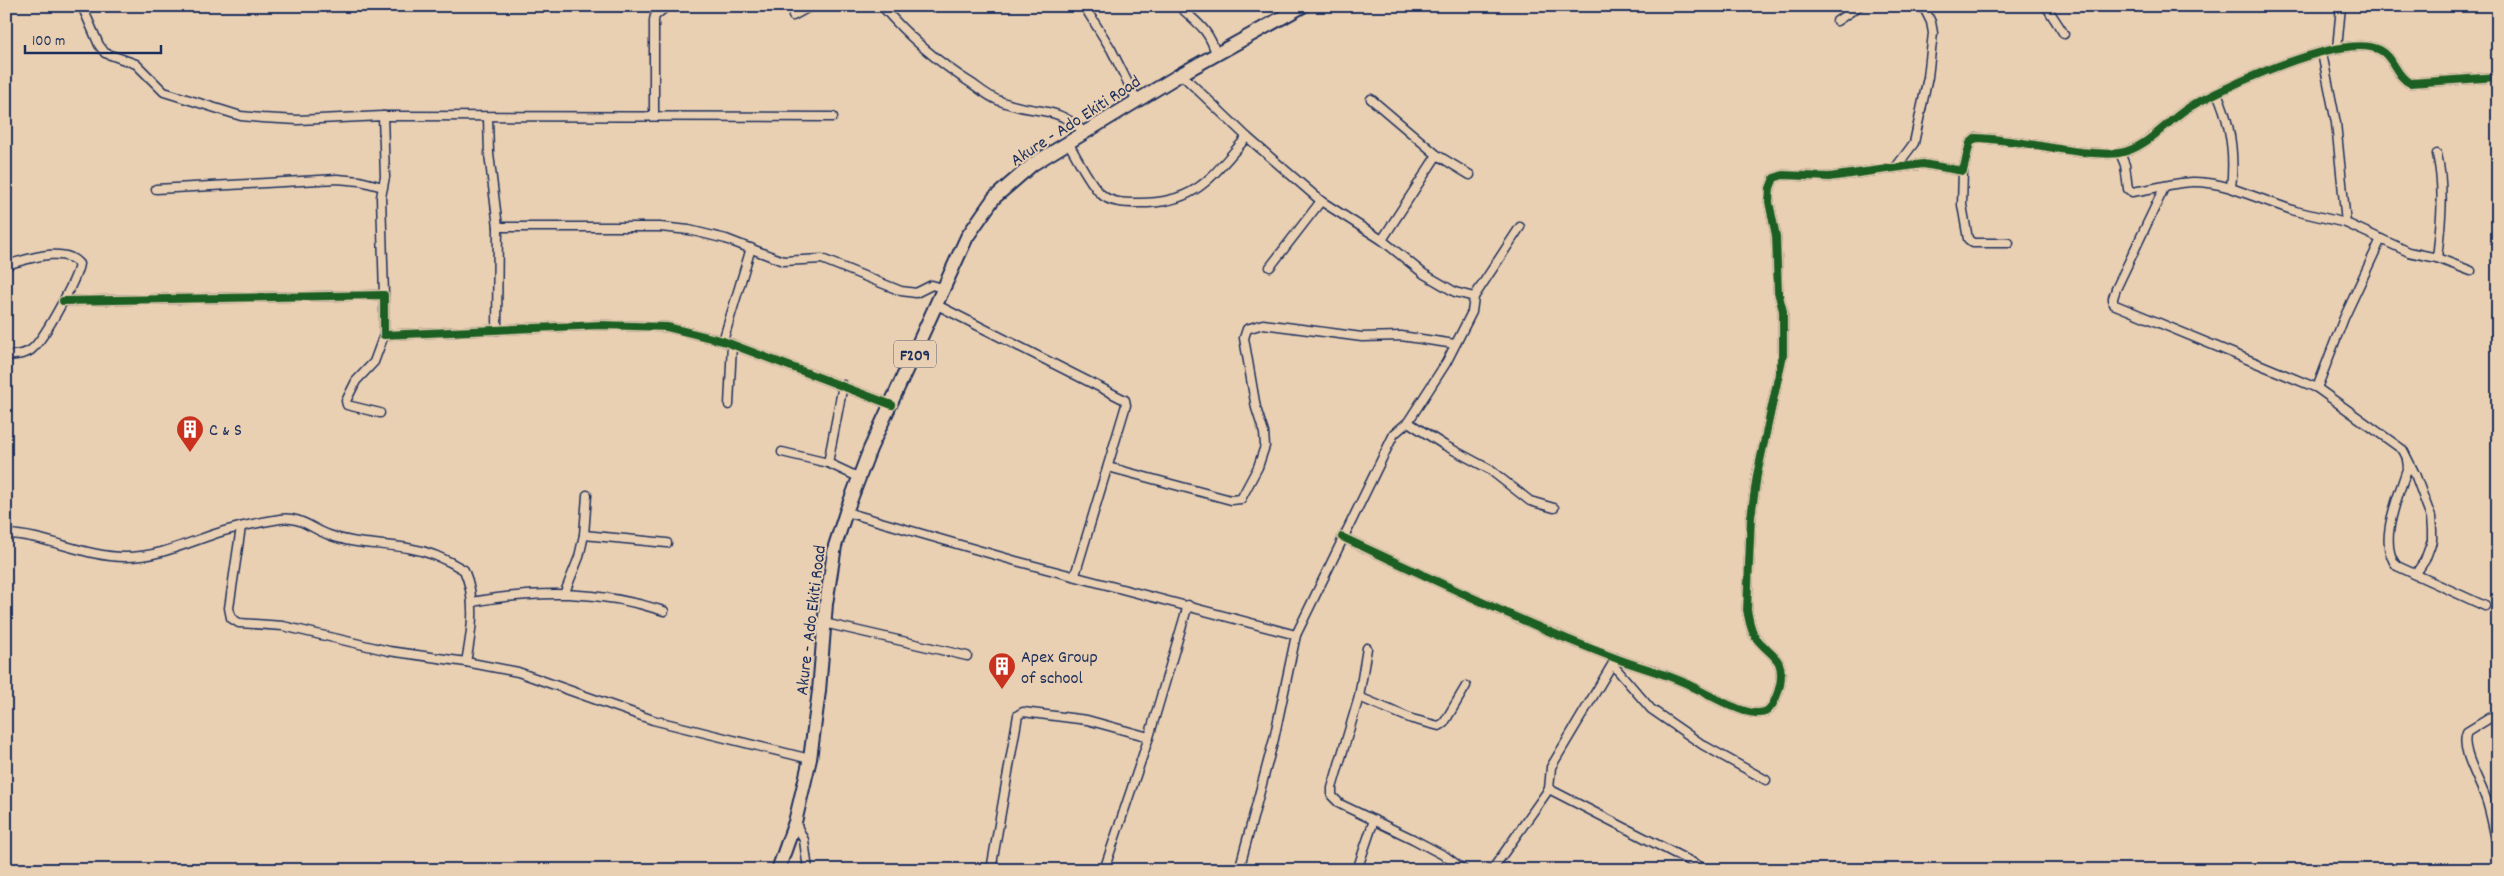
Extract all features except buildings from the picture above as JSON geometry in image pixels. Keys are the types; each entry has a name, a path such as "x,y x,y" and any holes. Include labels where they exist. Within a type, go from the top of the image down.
{"main road":[{"name":"Akure - Ado Ekiti Road","path":"778,870 794,822 810,759 819,691 824,623 835,546 858,478 968,237 994,198 1033,164 1181,74 1303,6"}],"street":[{"path":"82,6 99,45 105,53 136,64 164,92 248,117 298,120 383,116 833,117"},
{"path":"654,116 654,20 655,16 667,6"},
{"path":"793,16 812,6"},
{"path":"882,6 907,36 933,58 999,101 1028,110 1051,111 1071,119 1084,132"},
{"path":"1084,6 1111,49 1137,101"},
{"path":"1179,6 1206,30 1212,39 1216,54"},
{"path":"1837,21 1859,6"},
{"path":"1896,167 1914,142 1928,77 1934,33 1923,6"},
{"path":"2046,6 2064,34"},
{"path":"2337,49 2341,6"},
{"path":"2009,243 1969,242 1964,225 1962,204 1964,171 1970,143 1976,138 2050,149 2120,153 2137,146 2177,116 2251,75 2337,49 2373,48 2381,50 2394,63 2404,80 2410,83 2498,77"},
{"path":"2322,53 2336,124 2346,223"},
{"path":"1181,74 1247,137 1321,201 1382,240 1424,274 1455,292 1474,297"},
{"path":"2217,93 2227,117 2234,150 2231,188"},
{"path":"1371,99 1437,155 1470,175"},
{"path":"380,413 351,406 346,401 356,381 374,362 384,335 381,197 386,146 383,116"},
{"path":"488,117 489,154 498,227 497,330"},
{"path":"1068,142 1101,194 1113,201 1152,204 1171,201 1189,194 1209,180 1247,137"},
{"path":"2120,153 2125,165 2130,192 2191,180 2213,183 2295,211 2346,223 2409,252 2437,258 2472,270"},
{"path":"2437,154 2441,174 2442,203 2437,258"},
{"path":"1382,240 1437,155"},
{"path":"1342,537 1614,662 1683,682 1747,712 1760,714 1767,711 1773,704 1782,672 1780,664 1772,652 1756,638 1747,610 1751,517 1783,355 1785,335 1777,276 1776,236 1769,202 1770,188 1774,178 1783,175 1829,177 1923,164 1964,171"},
{"path":"156,189 337,179 360,181 383,187"},
{"path":"2164,186 2116,289 2113,304 2317,388 2407,455 2431,517 2432,530 2428,550 2415,575"},
{"path":"1270,267 1321,201"},
{"path":"498,227 660,227 689,230 751,248 783,261 822,259 911,293 920,292 932,286 945,289"},
{"path":"1239,870 1274,739 1296,635 1342,537 1394,434 1408,422 1472,312 1474,297 1520,227"},
{"path":"2317,388 2344,318 2381,239"},
{"path":"723,341 751,248"},
{"path":"6,265 46,256 63,255 75,259 79,264 78,271 62,301 32,350 6,356"},
{"path":"62,301 384,295"},
{"path":"937,305 1125,400 1108,467 1075,575"},
{"path":"1108,467 1231,500 1241,499 1258,467 1266,446 1256,408 1244,338 1247,329 1254,326 1263,324 1362,337 1401,336 1455,344"},
{"path":"384,335 641,325 667,327 732,344 892,405"},
{"path":"729,404 732,344"},
{"path":"828,463 842,385"},
{"path":"1408,422 1444,445 1489,468 1530,501 1554,508"},
{"path":"782,452 828,463 858,478"},
{"path":"2407,455 2408,466 2392,519 2388,547 2390,558 2397,566 2485,606"},
{"path":"565,592 584,535 586,495"},
{"path":"846,512 1016,561 1075,575 1296,635"},
{"path":"6,534 32,536 77,548 124,557 157,554 241,527 288,518 304,522 329,535 348,540 381,546 407,548 452,563 464,570 472,602 473,619 466,662"},
{"path":"241,527 229,608 231,618 239,623 283,626 389,651 466,662 543,680 652,720 810,759"},
{"path":"584,535 667,543"},
{"path":"472,602 513,595 565,592 664,611"},
{"path":"1104,870 1149,737 1188,605"},
{"path":"824,623 967,656"},
{"path":"1367,648 1360,697 1332,788 1332,796 1340,804 1445,856 1464,870"},
{"path":"1614,662 1651,709 1703,745 1766,780"},
{"path":"1492,870 1548,789 1551,768 1614,662"},
{"path":"1360,697 1412,719 1439,726 1444,723 1466,686"},
{"path":"992,870 1018,715 1023,712 1087,720 1149,737"},
{"path":"2498,713 2466,732 2464,737 2467,750 2487,800 2498,851"},
{"path":"1548,789 1707,870"},
{"path":"1357,870 1374,820"},
{"path":"794,822 804,840 808,870"}],"cycle path":[{"path":"1342,537 1546,630 1615,658 1675,678 1740,709 1752,713 1762,713 1769,709 1775,701 1781,675 1779,662 1754,635 1747,610 1751,517 1757,475 1783,355 1783,311 1778,292 1776,236 1769,202 1770,188 1774,178 1783,175 1829,177 1923,164 1963,171 1970,143 1976,138 2081,152 2119,153 2147,141 2188,108 2227,88 2283,64 2339,48 2363,46 2380,50 2389,57 2401,76 2410,83 2498,77"},
{"path":"63,301 384,295 384,335 600,325 667,327 723,341 892,405"}],"place":[{"name":"C & S","path":"190,453"},
{"name":"Apex Group of school","path":"1002,690"}]}
